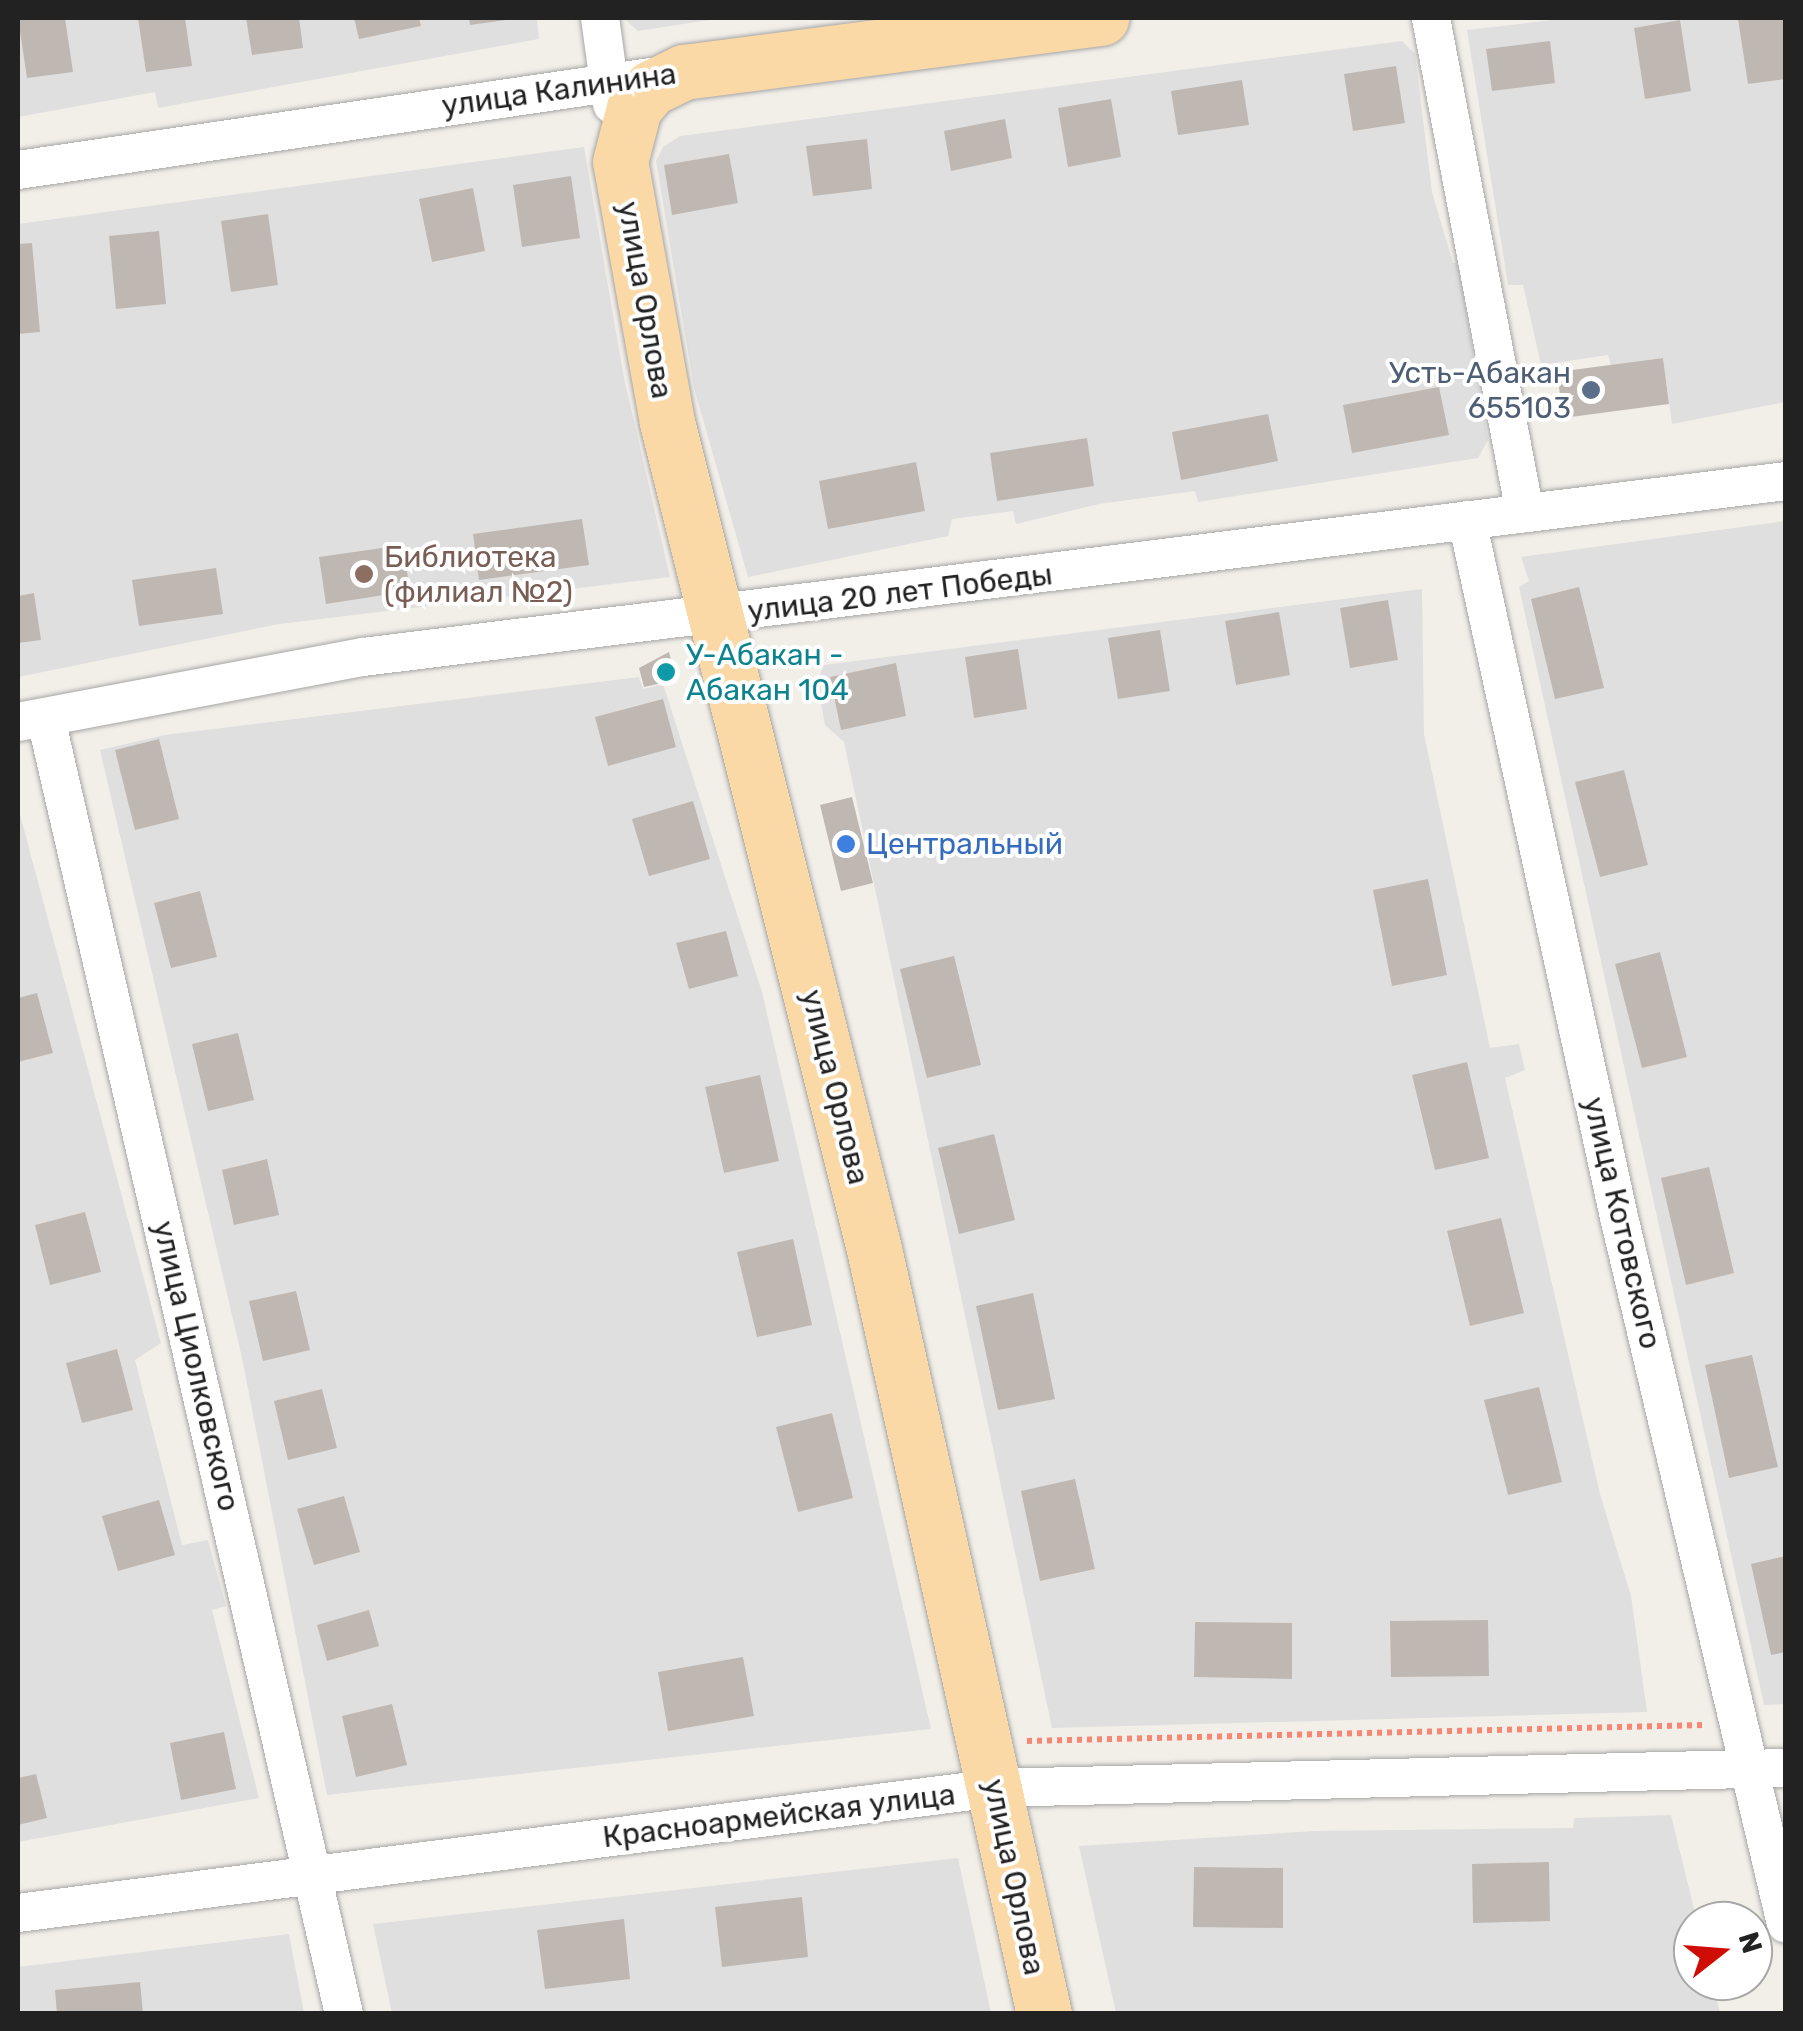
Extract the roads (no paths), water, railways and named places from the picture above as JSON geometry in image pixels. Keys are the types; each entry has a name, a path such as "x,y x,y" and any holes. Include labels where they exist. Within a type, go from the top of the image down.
{"main road":[{"name":"улица Калинина","path":"684,72 1102,18"},
{"path":"620,162 634,108 651,88 684,72"},
{"name":"улица Орлова","path":"620,162 667,422 874,1248 1044,2014"}],"street":[{"path":"600,18 620,162"},
{"path":"1431,18 1525,513"},
{"name":"улица Калинина","path":"18,170 684,72"},
{"name":"улица 20 лет Победы","path":"32,720 364,657 715,617 1786,481"},
{"name":"улица Котовского","path":"1467,520 1619,1217 1740,1725 1768,1768 1786,1924"},
{"name":"улица Циолковского","path":"32,720 314,1876 344,2014"},
{"name":"Красноармейская улица","path":"18,1912 994,1788 1768,1768"}],"place":[{"name":"Усть-Абакан 655103","path":"1591,390"},
{"name":"Библиотека (филиал №2)","path":"364,574"},
{"name":"У-Абакан - Абакан 104","path":"666,672"},
{"name":"Центральный","path":"846,844"}]}
